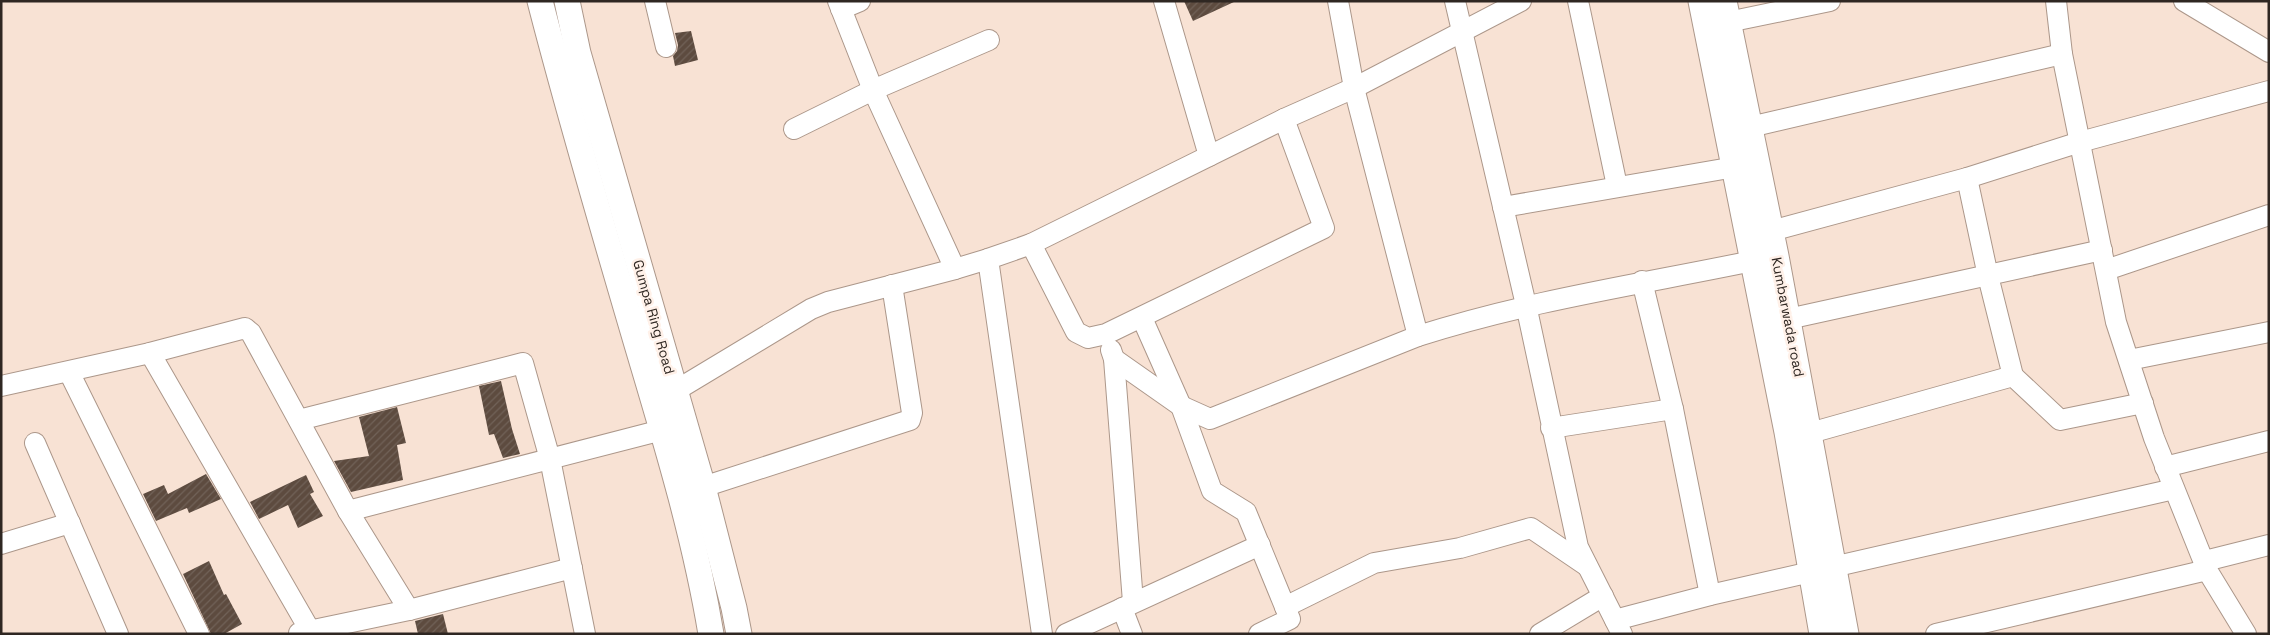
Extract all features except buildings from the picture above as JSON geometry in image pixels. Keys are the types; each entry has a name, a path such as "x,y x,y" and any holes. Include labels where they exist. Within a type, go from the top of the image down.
{"street":[{"name":"Gumpa Ring Road","path":"540,1 566,102 662,430 697,562 711,634"},
{"name":"Gumpa Ring Road","path":"567,1 578,53 703,487 739,634"},
{"path":"655,1 666,47"},
{"path":"860,1 839,5 873,90 956,269"},
{"path":"1164,1 1210,156"},
{"path":"1338,1 1354,88 1418,336"},
{"path":"1455,1 1526,305 1578,547 1618,627 1710,595 2174,489"},
{"path":"675,391 796,317 828,302 956,269 1031,244 1284,119 1354,88 1521,1"},
{"path":"1578,1 1617,186"},
{"name":"Kumbarwada road","path":"1701,1 1735,166 1764,258 1788,320 1810,433 1823,568 1822,634"},
{"path":"1726,12 1830,1"},
{"path":"2056,1 2062,54 2116,322 2165,467 2206,566 2246,634"},
{"path":"2184,1 2269,52"},
{"name":"Kumbarwada road","path":"1726,12 1771,231 1764,258 1788,432 1823,568 1846,634"},
{"path":"794,129 873,90 989,40"},
{"path":"1750,127 2062,54"},
{"path":"1771,231 1967,178 2080,142 2269,91"},
{"path":"1031,244 1076,332 1088,338 1106,334 1142,318 1324,228 1284,119"},
{"path":"1503,207 1735,166"},
{"path":"1967,178 1988,276 2013,376 2060,420 2143,403"},
{"path":"2106,270 2269,215"},
{"path":"1788,320 2102,250"},
{"path":"1114,359 1181,406 1207,419 1214,419 1418,336 1526,305 1764,258"},
{"path":"988,259 1042,634"},
{"path":"1642,281 1673,409 1710,595"},
{"path":"703,487 910,420 912,412 892,285"},
{"path":"1142,318 1181,406 1212,491 1246,512 1290,619 1259,634"},
{"path":"1,386 150,354 245,328 251,334 348,511 409,610"},
{"path":"2129,360 2269,332"},
{"path":"1106,334 1114,359 1127,605 1132,634"},
{"path":"150,354 306,633 409,610 572,568"},
{"path":"299,420 522,362 550,459 585,634"},
{"path":"69,372 199,634"},
{"path":"1810,433 2013,376"},
{"path":"1551,428 1673,409"},
{"path":"348,511 662,430"},
{"path":"2165,467 2269,441"},
{"path":"36,443 118,634"},
{"path":"1,544 70,523"},
{"path":"1285,606 1374,563 1453,550 1531,528 1588,567"},
{"path":"1066,634 1260,545"},
{"path":"1936,634 2206,566 2269,545"},
{"path":"1540,634 1603,596"}]}
